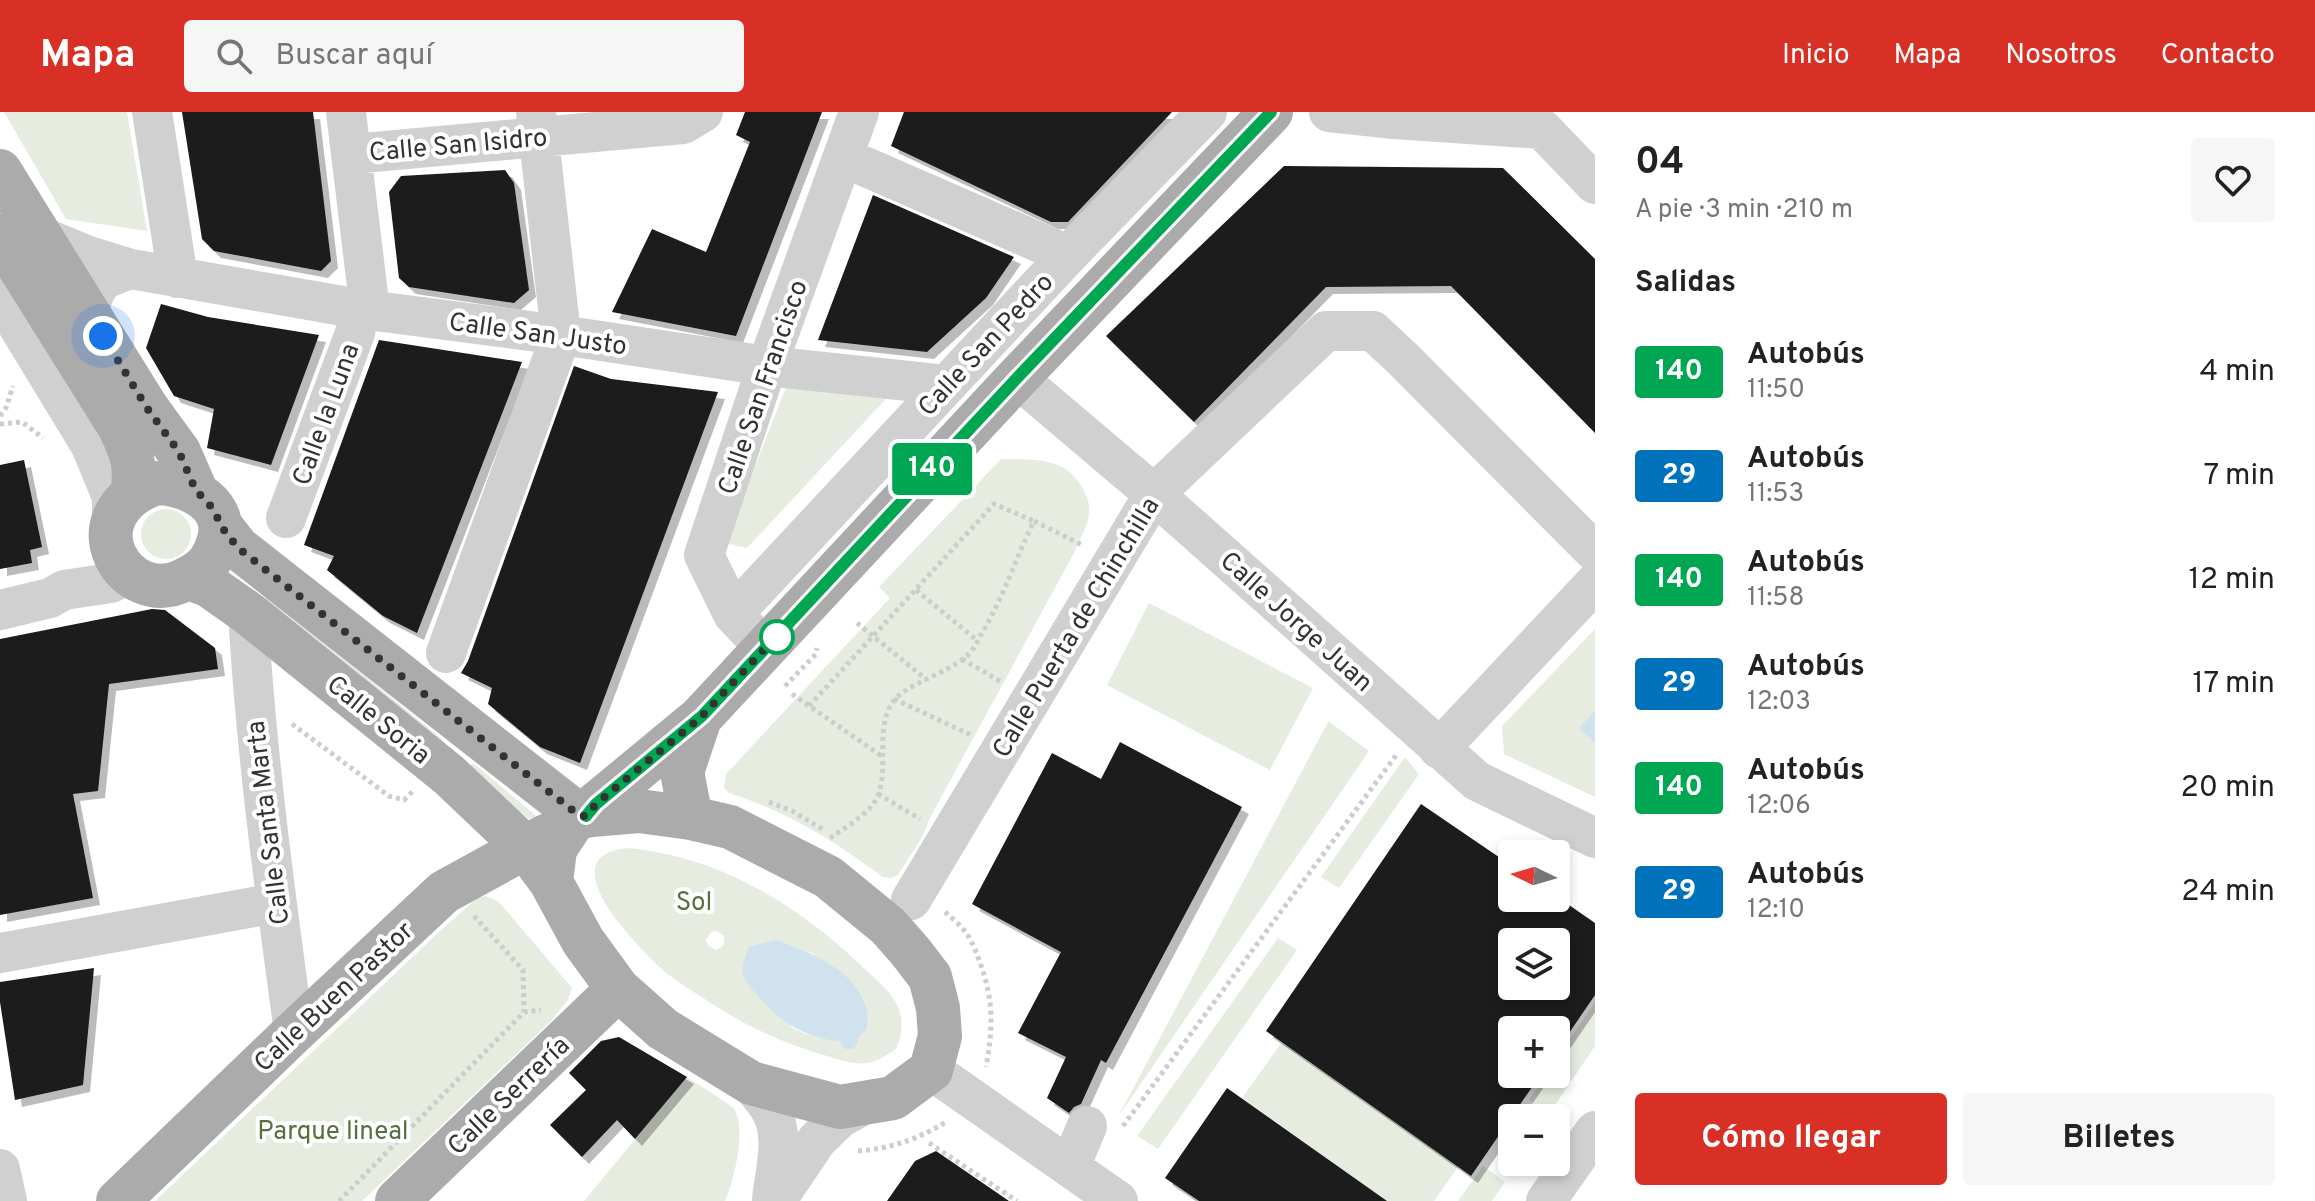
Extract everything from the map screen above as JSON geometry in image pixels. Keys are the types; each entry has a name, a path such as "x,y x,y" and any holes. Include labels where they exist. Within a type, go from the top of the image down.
{"main road":[{"name":"Calle San Pedro","path":"579,818 700,718 1017,378 1271,112"},
{"path":"0,171 20,236 132,453 135,468 122,508 111,543 117,560 139,582 156,586 177,584 205,569 219,543 208,508 170,483 156,483 122,508"},
{"name":"Calle Soria","path":"20,236 88,312 147,408 179,452 208,508 238,548 579,818"},
{"name":"Calle Soria","path":"189,578 208,585 248,613 449,775 538,865 583,941 618,989 663,1029 751,1083 840,1107 893,1098 931,1070"},
{"name":"Calle San Pedro","path":"691,818 682,772 700,718"},
{"path":"579,818 639,811 730,827 892,907 888,926 930,977 938,1008 940,1036 931,1070"},
{"name":"Calle Buen Pastor","path":"118,1201 444,892 538,865 579,818"},
{"name":"Calle Serrería","path":"397,1201 618,989"}],"street":[{"path":"152,112 178,278"},
{"path":"346,112 365,310"},
{"name":"Calle San Isidro","path":"352,154 538,124 683,124 703,112"},
{"name":"Calle San Francisco","path":"766,649 733,614 704,555 767,366 859,112"},
{"name":"Calle San Pedro","path":"733,614 1068,255 1207,112"},
{"path":"1329,112 1542,129 1595,184"},
{"path":"446,653 561,335 538,124"},
{"path":"843,157 1068,255"},
{"name":"Calle San Justo","path":"20,236 131,269 365,310 767,366 946,385"},
{"path":"88,312 96,287 131,269"},
{"path":"0,296 91,446 112,497 122,508"},
{"name":"Calle la Luna","path":"286,518 365,310"},
{"name":"Calle Puerta de Chinchilla","path":"892,907 1154,494 1326,331 1373,331 1595,552"},
{"name":"Calle Jorge Juan","path":"1017,378 1154,494 1477,781 1595,838"},
{"path":"0,610 50,598 64,590 111,583 127,573"},
{"path":"1428,738 1595,583"},
{"name":"Calle Santa Marta","path":"248,613 253,699 294,1032"},
{"path":"0,953 276,903"},
{"path":"931,1070 1118,1201"},
{"path":"751,1083 772,1111 777,1128 774,1201"},
{"path":"774,1201 817,1140 840,1118 869,1102"},
{"path":"1070,1167 1104,1127"},
{"path":"1546,1201 1595,1131"},
{"path":"0,1169 7,1201"}],"path":[{"path":"0,416 11,396 15,374"},
{"path":"809,706 994,504 1082,545"},
{"path":"822,844 871,807 882,781 882,731 886,713 894,699 942,674 971,653 1034,521"},
{"path":"916,590 978,641"},
{"path":"857,623 927,680"},
{"path":"962,659 1008,685"},
{"path":"792,694 883,757"},
{"path":"894,699 979,739"},
{"path":"1104,1127 1428,738"},
{"path":"878,794 931,826"},
{"path":"473,914 523,970 524,1012"},
{"path":"339,1201 524,1012 557,1008 580,1026"},
{"path":"929,1143 1017,1201"}],"green space":[{"path":"4,112 127,112 147,231 66,219"},
{"path":"790,377 897,387 747,548 725,543"},
{"path":"1001,459 1048,462 1068,471 1087,497 1087,522 1074,553 922,837 898,875 883,877 810,828 729,793 724,788 726,774 890,598 879,587"},
{"path":"166,509 184,516 191,534 184,552 166,559 148,552 141,534 148,516"},
{"path":"267,595 443,740 440,745 264,600"},
{"path":"1149,603 1313,688 1270,770 1107,685"},
{"path":"1595,629 1595,797 1504,754 1502,726"},
{"path":"1328,722 1369,751 1118,1117"},
{"path":"1405,757 1419,774 1339,888 1321,877"},
{"path":"473,763 539,818 534,823 468,769"},
{"name":"Sol","path":"630,848 663,854 720,871 787,906 847,953 892,997 902,1023 896,1049 869,1063 848,1062 777,1038 715,1006 669,975 622,927 597,885 595,867 605,854","holes":["717,931 724,936 722,947 716,950 706,940 711,932","775,940 814,954 840,1041 806,1034 791,1027"]},
{"name":"Parque lineal","path":"486,896 499,902 572,988 568,1000 551,1021 362,1201 155,1201 441,930 477,898"},
{"path":"1278,938 1297,950 1158,1149 1137,1136"},
{"path":"1595,1002 1595,1046 1570,1083 1570,1039"},
{"path":"1282,1042 1458,1167 1434,1201 1387,1201 1242,1098"},
{"path":"687,1077 731,1106 738,1118 738,1155 725,1201 584,1201"},
{"path":"1537,1088 1567,1088 1556,1104 1535,1104 1529,1100"},
{"path":"1483,1166 1505,1182 1492,1201 1458,1201"}],"water":[{"path":"1595,711 1595,743 1579,728"},
{"path":"775,940 817,957 854,985 862,997 867,1018 866,1030 853,1049 845,1049 839,1041 816,1037 795,1028 768,1007 747,983 743,970 749,947"}],"building":[{"path":"182,112 313,112 331,261 321,271 214,251 202,239"},
{"path":"745,112 822,112 736,336 612,312 652,229 706,252 750,142 736,135"},
{"path":"904,112 1172,112 1068,222 1051,222 891,146"},
{"path":"1284,166 1503,168 1595,259 1595,433 1451,286 1326,287 1194,422 1106,336"},
{"path":"505,170 514,183 529,290 514,303 409,287 399,278 389,192 401,176"},
{"path":"873,195 1014,257 986,298 927,352 818,340"},
{"path":"161,304 208,317 319,335 271,465 207,448 214,409 174,396 146,348"},
{"path":"379,340 522,362 417,633 383,616 327,570 334,556 304,545"},
{"path":"574,366 611,379 718,392 580,763 540,747 488,704 492,688 461,673 468,661"},
{"path":"24,460 42,547 30,550 32,563 0,569 0,465"},
{"path":"152,609 165,610 215,648 218,669 109,684 98,791 73,794 93,898 0,915 0,639"},
{"path":"1120,742 1242,807 1106,1063 1101,1060 1081,1104 1069,1113 1047,1098 1066,1057 1018,1033 1061,952 972,904 1052,753 1101,779"},
{"path":"1421,804 1498,856 1498,912 1570,912 1570,906 1595,923 1595,995 1570,1032 1570,1016 1498,1016 1498,1088 1531,1088 1520,1104 1498,1104 1498,1137 1471,1176 1266,1031"},
{"path":"94,968 83,1085 15,1100 0,1002 0,982"},
{"path":"619,1037 687,1077 635,1139 617,1120 582,1157 550,1125 586,1090 569,1073 601,1041"},
{"path":"1227,1088 1387,1201 1199,1201 1165,1178"},
{"path":"936,1151 1009,1201 887,1201 915,1161"}],"bus line":[{"name":"140","path":"586,816 596,804 702,716 1017,378 1271,112"}],"route":[{"path":"103,336 147,408 179,452 196,491 207,501 238,548 580,816 586,816 596,804 700,718 786,626 777,637"}]}
